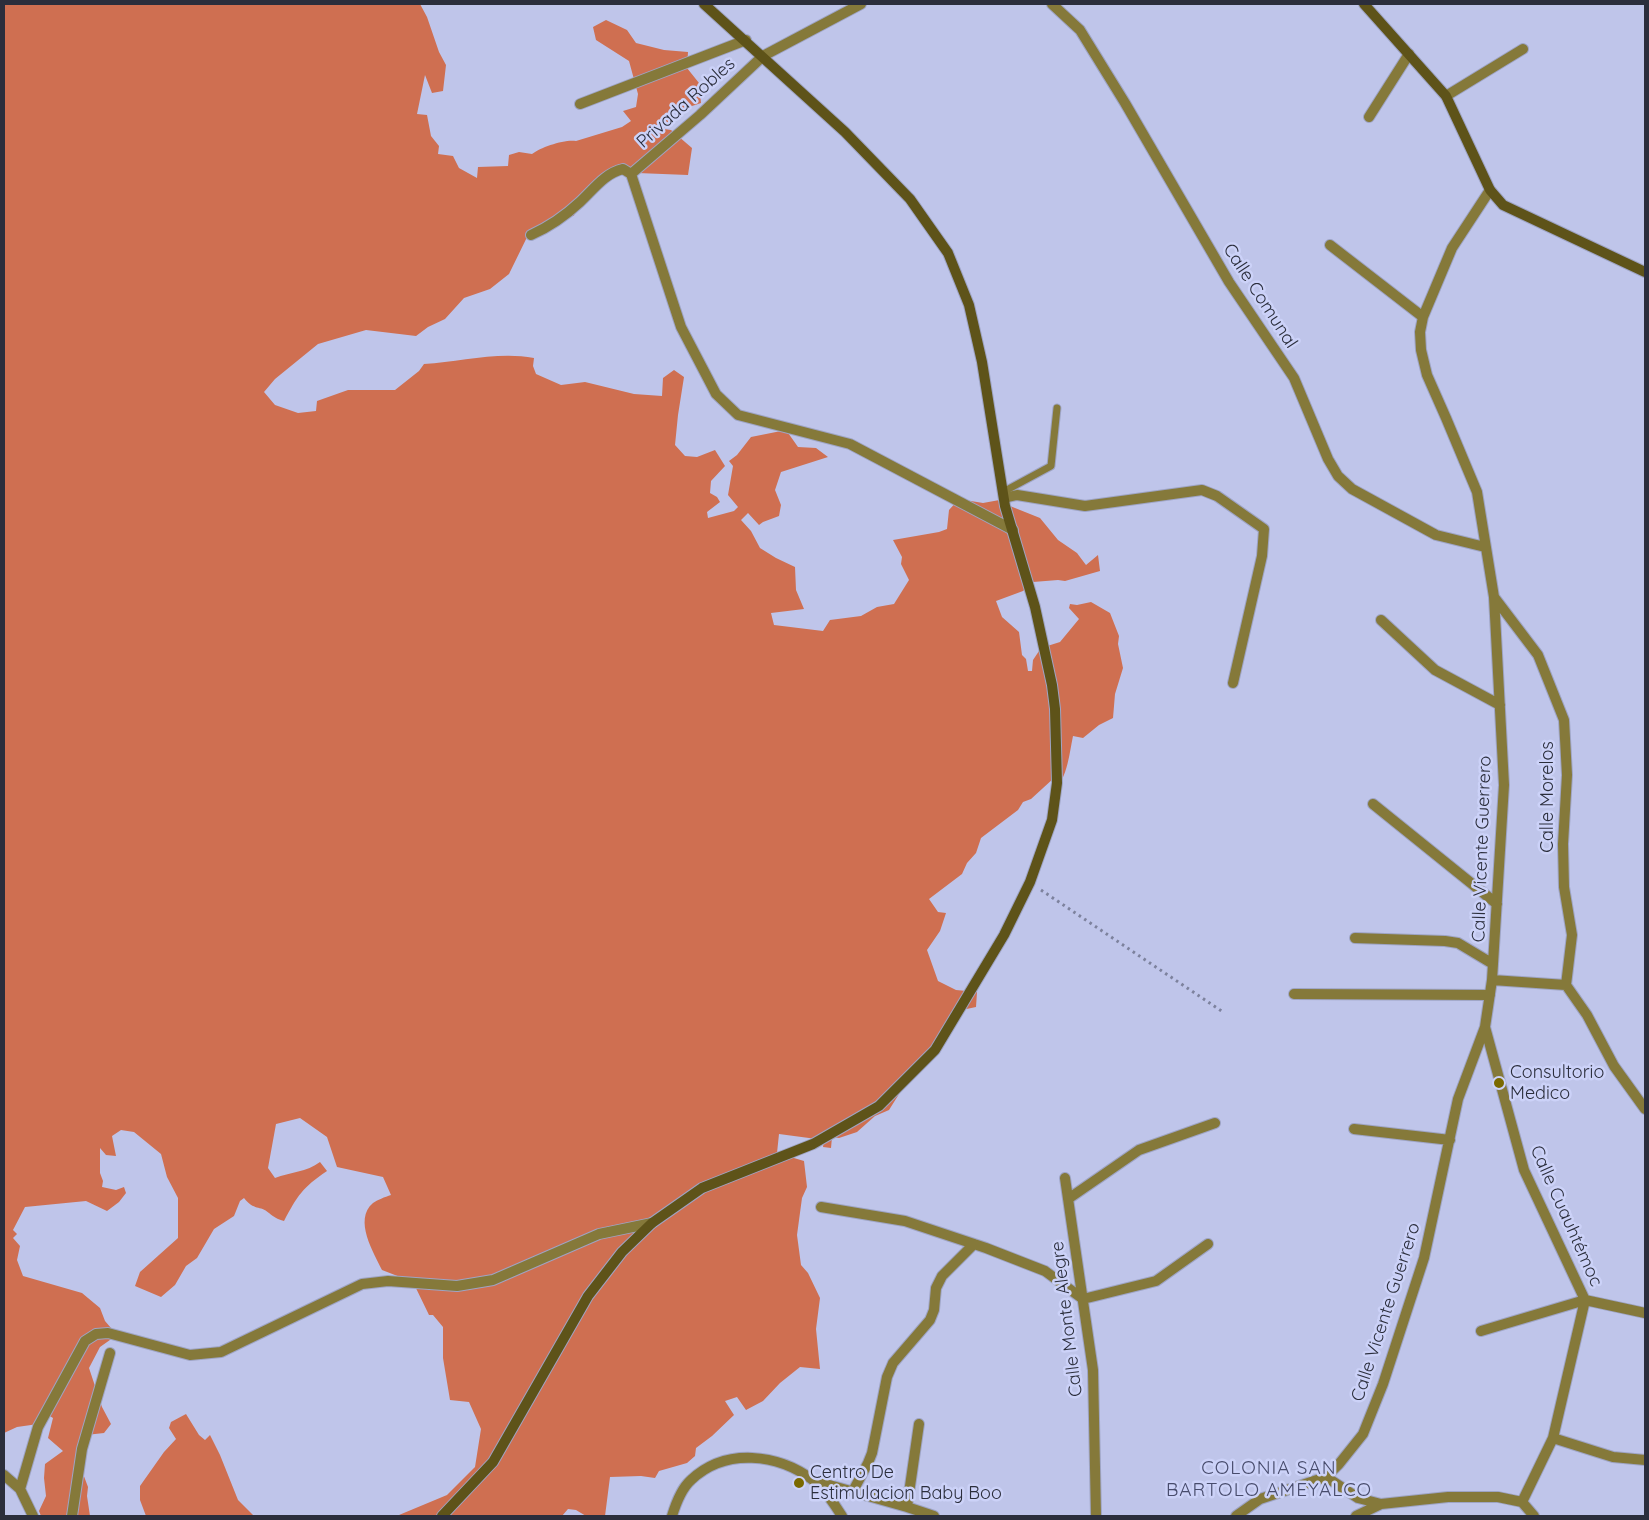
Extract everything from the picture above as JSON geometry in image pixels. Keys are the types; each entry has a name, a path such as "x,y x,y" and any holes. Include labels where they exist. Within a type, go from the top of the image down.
{"main road":[{"path":"442,1516 493,1462 588,1296 622,1252 652,1223 702,1188 813,1144 879,1106 935,1050 1004,935 1030,882 1052,820 1056,783 1055,709 1052,686 1035,607 1003,495 978,343 969,305 948,253 910,199 845,132 746,40 704,4"},
{"path":"1364,4 1446,96 1490,190 1503,205 1645,272"}],"street":[{"path":"763,56 861,4"},
{"name":"Calle Comunal","path":"1052,4 1080,30 1125,103 1229,282 1294,378 1328,459 1338,476 1352,489 1436,535 1485,547"},
{"path":"580,104 746,40"},
{"path":"1446,96 1522,49"},
{"path":"1369,117 1409,54"},
{"name":"Privada Robles","path":"531,235 550,226 614,171 627,172 700,115 763,56"},
{"path":"627,172 681,328 716,394 738,414 850,444 1013,530"},
{"name":"Calle Vicente Guerrero","path":"1326,1477 1339,1464 1362,1434 1383,1384 1424,1258 1458,1099 1484,1027 1492,980 1504,785 1494,597 1477,492 1427,375 1420,350 1420,332 1423,317 1452,248 1490,190"},
{"path":"1330,245 1423,317"},
{"path":"1003,495 1016,495 1085,506 1202,490 1217,496 1264,529 1262,556 1233,683"},
{"name":"Calle Morelos","path":"1494,597 1538,655 1564,720 1567,775 1563,844 1564,887 1572,935 1566,985"},
{"path":"1381,620 1435,670 1500,705"},
{"path":"1373,804 1497,904"},
{"path":"1355,938 1458,943 1493,964"},
{"path":"1492,980 1566,985 1587,1015 1614,1066 1645,1109"},
{"path":"1294,994 1490,995"},
{"name":"Calle Cuauhtémoc","path":"1484,1027 1524,1170 1585,1300 1553,1438 1522,1502"},
{"path":"1068,1199 1139,1150 1215,1123"},
{"path":"1354,1129 1450,1140"},
{"name":"Calle Monte Alegre","path":"1065,1178 1093,1370 1096,1516"},
{"path":"821,1207 904,1221 974,1244 1045,1271 1083,1299 1156,1281 1208,1244"},
{"path":"20,1489 38,1427 85,1342 96,1334 108,1333 190,1355 221,1352 362,1284 388,1281 457,1286 493,1280 600,1234 652,1223"},
{"path":"853,1492 872,1453 887,1377 893,1363 930,1320 934,1310 936,1288 942,1276 974,1244"},
{"path":"1481,1331 1585,1300 1645,1313"},
{"path":"72,1516 82,1449 110,1353"},
{"path":"907,1507 919,1424"},
{"path":"1553,1438 1613,1457 1645,1460"},
{"path":"672,1516 678,1497 690,1480 705,1469 721,1461 740,1457 763,1458 782,1462 814,1481 934,1516"},
{"path":"4,1475 20,1489 33,1516"},
{"path":"1236,1516 1260,1500 1326,1477 1358,1498 1380,1504"},
{"path":"814,1481 842,1516"},
{"path":"1356,1516 1380,1504 1448,1497 1498,1497 1522,1502 1534,1516"}],"lane":[{"path":"1003,495 1052,466 1057,408"}],"path":[{"path":"1030,882 1223,1012"}],"shaded area":[{"path":"4,4 420,4 446,65 443,91 432,93 425,75 417,114 427,115 431,136 439,146 438,154 453,156 459,168 477,178 478,167 508,166 509,155 519,152 532,154 553,144 576,141 622,127 631,121 623,111 636,107 638,94 629,61 596,40 593,27 606,20 627,30 636,43 664,50 688,52 687,68 699,83 701,103 674,112 664,129 671,130 692,148 688,175 612,172 575,207 574,216 567,215 559,221 531,229 509,274 490,289 464,298 445,319 428,327 416,336 366,330 318,344 275,379 264,392 275,405 298,413 316,411 317,401 348,390 395,390 419,371 424,364 520,356 534,358 533,366 536,374 561,385 585,382 634,394 662,396 663,378 674,370 684,377 675,445 685,456 697,457 715,450 725,466 711,481 710,493 717,497 720,502 707,512 708,518 734,511 738,507 728,495 733,466 729,461 737,455 751,437 786,430 798,447 816,448 828,457 781,472 775,490 781,505 779,516 759,525 748,513 741,520 751,531 760,548 795,567 796,590 804,609 771,613 774,625 823,631 830,620 861,616 877,607 894,604 909,580 901,564 902,557 893,540 947,529 949,510 959,499 983,503 1005,499 1010,506 1040,518 1058,540 1077,553 1086,565 1098,555 1100,571 1065,581 1033,582 1023,591 996,601 1002,617 1019,632 1022,655 1026,659 1028,671 1032,671 1033,660 1041,648 1060,642 1079,619 1069,608 1070,604 1077,605 1091,602 1110,613 1119,636 1118,644 1123,668 1115,694 1113,718 1099,725 1083,738 1073,736 1064,776 1056,789 1050,794 1054,778 1031,799 1023,802 1018,810 981,838 976,853 967,863 962,874 929,899 938,912 946,913 940,931 927,950 938,981 956,990 977,992 976,1007 957,1011 926,1064 911,1075 889,1110 875,1116 857,1132 839,1138 832,1137 831,1148 823,1147 824,1140 779,1134 777,1153 804,1161 807,1187 802,1198 797,1235 801,1265 808,1273 820,1298 816,1329 820,1369 800,1367 780,1383 763,1401 746,1410 737,1397 725,1401 734,1415 696,1448 695,1456 687,1463 659,1471 655,1478 641,1476 610,1477 605,1516 586,1516 576,1510 568,1509 562,1516 383,1516 399,1515 447,1495 475,1467 481,1429 469,1402 450,1400 443,1358 443,1327 433,1315 429,1315 413,1282 382,1270 370,1246 365,1227 367,1210 373,1203 391,1195 383,1177 337,1167 327,1137 300,1118 276,1124 268,1168 275,1178 304,1170 320,1162 327,1171 301,1193 284,1221 251,1205 244,1198 240,1201 234,1216 214,1229 197,1258 186,1266 175,1285 161,1297 135,1286 140,1272 178,1238 178,1198 167,1177 161,1154 134,1132 121,1130 112,1136 116,1156 106,1155 100,1148 102,1187 116,1190 124,1187 126,1193 119,1202 107,1211 86,1201 25,1207 13,1230 17,1234 13,1238 20,1246 17,1260 23,1276 82,1293 100,1308 105,1321 117,1335 100,1347 89,1368 102,1407 111,1424 104,1433 86,1435 82,1471 88,1487 87,1496 90,1516 41,1516 39,1511 46,1496 45,1464 63,1451 48,1438 53,1418 48,1415 38,1424 17,1427 4,1433"},
{"path":"186,1414 199,1435 205,1440 210,1435 238,1500 254,1516 146,1516 140,1500 140,1486 164,1452 176,1439 169,1428 171,1422"}],"place":[{"name":"Consultorio Medico","path":"1499,1083"},
{"name":"Centro De Estimulacion Baby Boo","path":"799,1483"}],"district":[{"name":"COLONIA SAN BARTOLO AMEYALCO","path":"1269,1479"}]}
